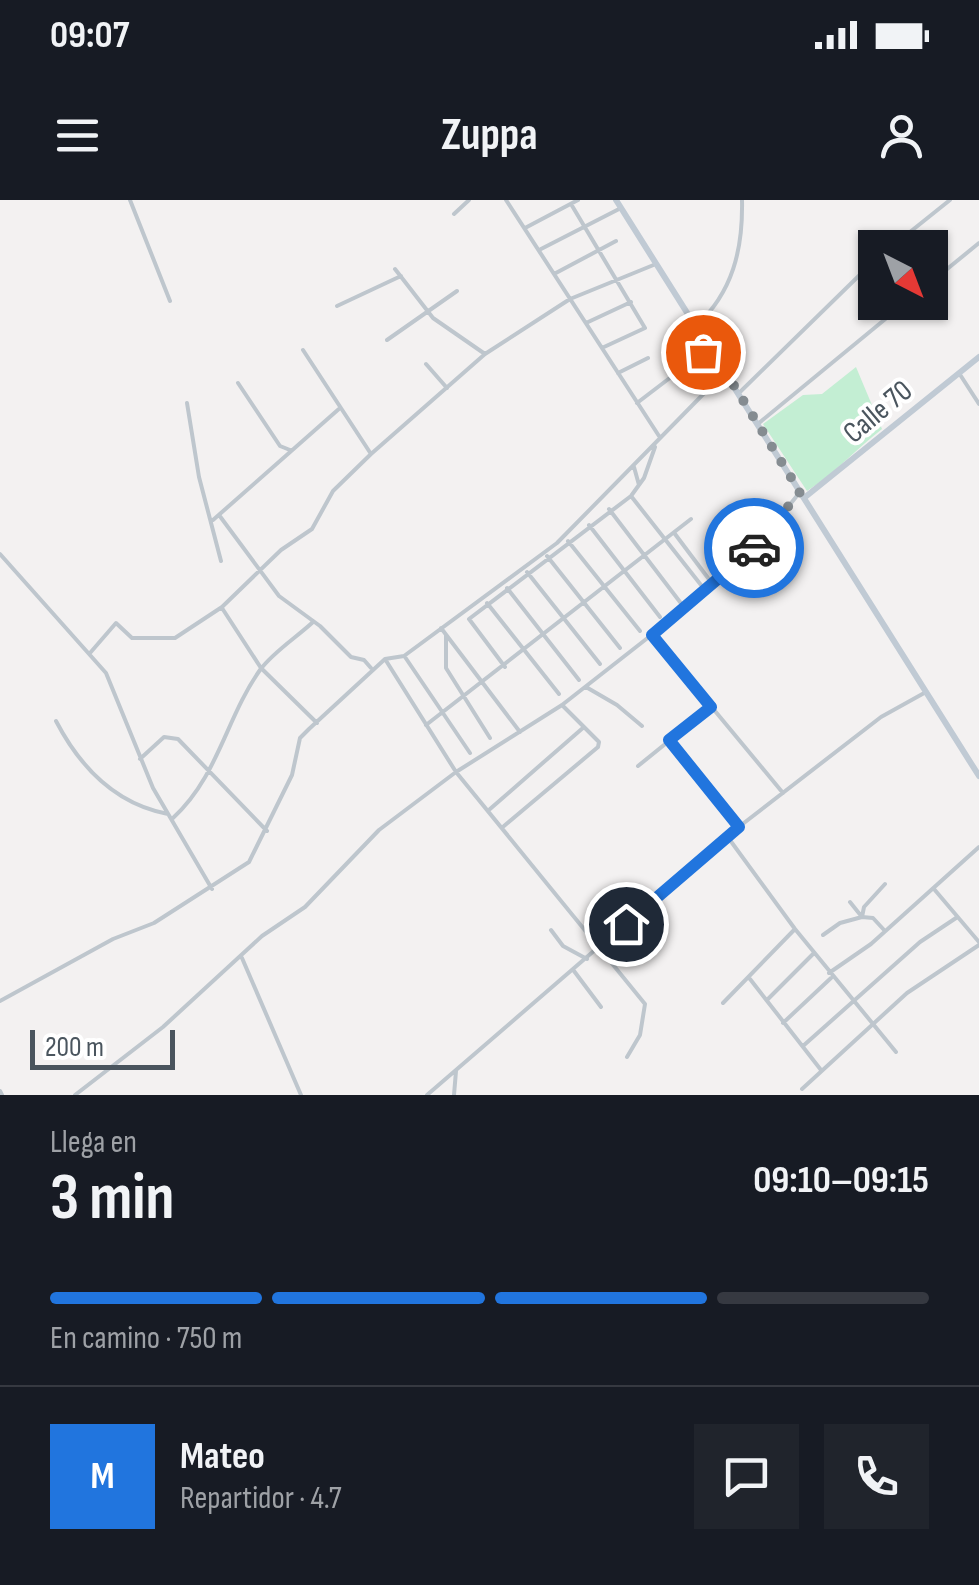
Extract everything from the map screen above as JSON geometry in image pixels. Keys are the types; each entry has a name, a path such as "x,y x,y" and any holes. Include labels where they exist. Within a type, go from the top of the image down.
{"main road":[{"path":"616,200 696,326 706,350 738,394 979,776"},
{"name":"Calle 70","path":"802,495 979,357"}],"street":[{"path":"130,200 170,301"},
{"path":"454,214 468,200"},
{"path":"506,200 658,439"},
{"path":"524,228 578,200"},
{"path":"696,326 718,305 731,281 744,227 742,200"},
{"path":"912,230 950,200"},
{"path":"571,204 645,328 602,348"},
{"path":"539,250 621,208"},
{"path":"554,274 616,242"},
{"path":"948,268 979,243"},
{"path":"90,653 116,622 132,638 175,638 222,607 281,550 312,530 333,491 371,454 485,354 570,299 656,264"},
{"path":"395,269 427,310 485,354"},
{"path":"337,306 400,276"},
{"path":"738,394 858,277"},
{"path":"386,340 457,292"},
{"path":"586,322 631,302"},
{"path":"757,424 884,320"},
{"path":"303,350 371,454"},
{"path":"637,403 706,350"},
{"path":"618,372 648,358"},
{"path":"426,364 447,388"},
{"path":"959,373 979,404"},
{"path":"0,1001 113,938 154,923 249,862 292,775 300,738 385,658 404,656 557,543 722,375"},
{"path":"238,382 280,446 290,450"},
{"path":"187,403 199,477 221,560"},
{"path":"213,520 340,408"},
{"path":"504,667 469,619 631,496 658,439"},
{"path":"634,467 639,485"},
{"path":"75,1095 242,958 262,936 305,907 379,830 456,772 562,705 714,586 802,495"},
{"path":"631,496 701,586"},
{"path":"609,510 680,602"},
{"path":"219,515 279,596 351,657 364,660 373,669"},
{"path":"426,725 484,684 691,519"},
{"path":"588,525 660,617"},
{"path":"674,533 714,586"},
{"path":"568,541 640,631"},
{"path":"0,555 106,673 139,760 212,889"},
{"path":"548,556 620,648"},
{"path":"526,572 600,664"},
{"path":"506,588 580,680"},
{"path":"487,603 560,694"},
{"path":"222,607 261,668 317,723"},
{"path":"170,817 192,801 211,770 261,668 313,622"},
{"path":"441,628 520,732"},
{"path":"446,635 446,668 490,738"},
{"path":"652,635 783,793"},
{"path":"404,656 470,753"},
{"path":"385,658 456,772 504,826 645,1004 640,1035 627,1057"},
{"path":"586,687 617,704 642,726"},
{"path":"427,1095 727,836 880,717 926,692"},
{"path":"504,826 598,747 599,742 562,705"},
{"path":"638,766 711,707"},
{"path":"56,721 73,754 102,787 170,817"},
{"path":"490,809 584,727"},
{"path":"139,760 164,737 178,739 267,831"},
{"path":"669,740 739,827"},
{"path":"727,836 795,929 896,1052"},
{"path":"783,1023 831,975 979,847"},
{"path":"862,917 864,906 885,884"},
{"path":"802,1089 907,993 979,944 933,888"},
{"path":"850,902 862,917"},
{"path":"822,935 840,923 862,917 872,918 884,931"},
{"path":"803,1046 920,942 956,918"},
{"path":"722,1003 750,979 795,929"},
{"path":"551,930 563,946 587,959"},
{"path":"767,1001 814,953"},
{"path":"242,958 300,1095"},
{"path":"573,970 602,1007"},
{"path":"750,979 822,1070"},
{"path":"454,1095 456,1070"}],"green space":[{"path":"856,367 882,429 807,491 763,424 803,395 822,394"}],"way so far":[{"path":"703,352 710,347 800,492 754,548"}],"route":[{"path":"626,924 739,827 669,740 711,707 652,635 754,548"}]}
